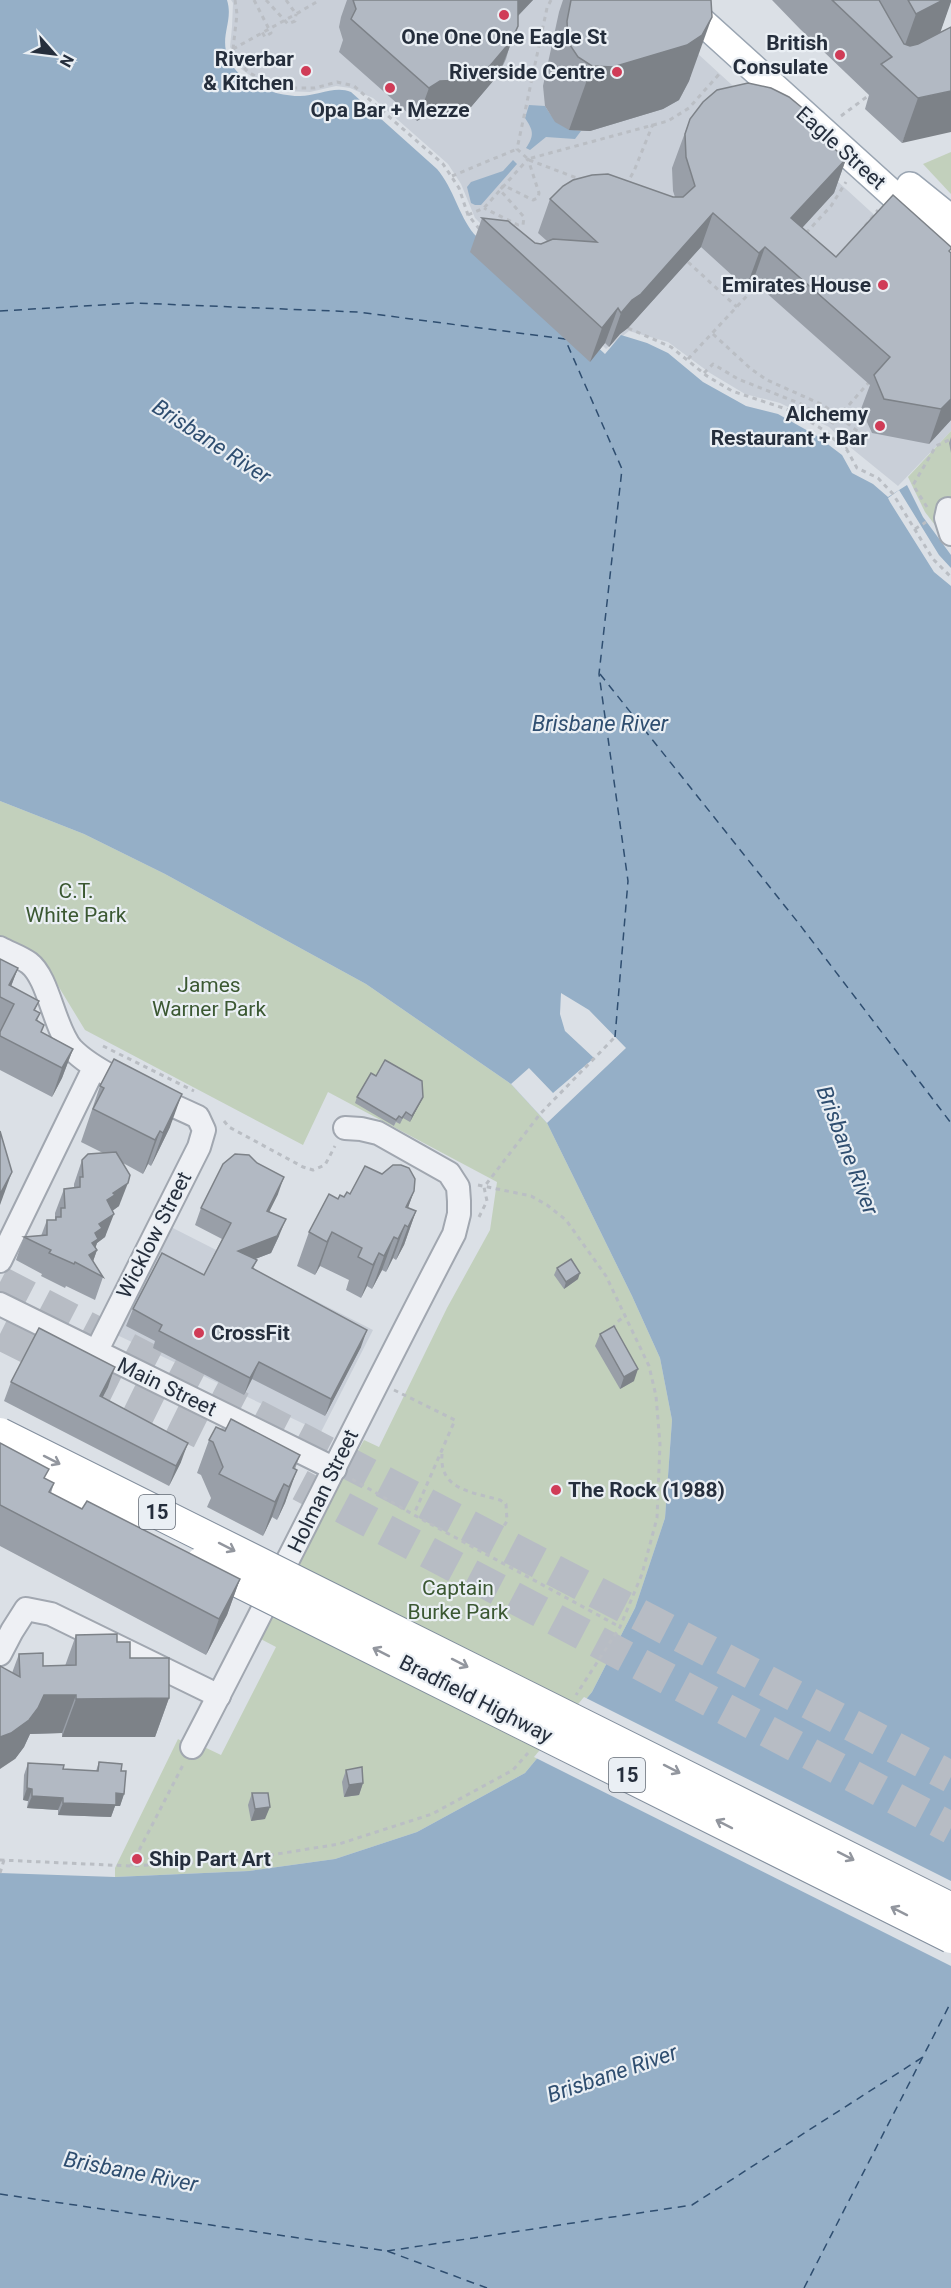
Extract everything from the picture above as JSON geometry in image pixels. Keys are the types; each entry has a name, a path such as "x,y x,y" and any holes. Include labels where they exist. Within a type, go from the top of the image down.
{"highway":[{"name":"Bradfield Highway","path":"0,1434 951,1909"},
{"name":"Bradfield Highway","path":"0,1462 951,1938"}],"main road":[{"name":"Eagle Street","path":"678,0 951,247"},
{"name":"Eagle Street","path":"705,0 836,120 926,200 951,219"}],"street":[{"path":"939,509 946,518 951,534"},
{"path":"0,948 30,964 43,983 64,1038 72,1049 94,1068 0,1261"},
{"name":"Wicklow Street","path":"94,1068 198,1117 204,1130 198,1147 96,1352"},
{"path":"345,1128 378,1133 449,1173 454,1181"},
{"name":"Holman Street","path":"192,1747 335,1469 376,1382 454,1234 459,1214 458,1187 454,1181"},
{"name":"Main Street","path":"0,1304 335,1469"},
{"path":"0,1654 27,1609 51,1614 219,1696"}],"path":[{"path":"235,0 237,14 233,49 241,66 274,86 302,89 338,82 354,86 442,164 452,176 468,215 487,235"},
{"path":"254,0 269,28"},
{"path":"266,0 284,20 291,24 296,21 296,14 285,0"},
{"path":"233,49 320,0"},
{"path":"516,149 547,8 551,0"},
{"path":"468,215 484,208 528,159 668,121 688,108 722,72"},
{"path":"836,120 879,88"},
{"path":"623,189 634,171 653,124"},
{"path":"452,176 516,149"},
{"path":"516,149 528,159 590,183"},
{"path":"501,188 507,187 534,200 538,198 539,194 528,159"},
{"path":"800,240 831,206 857,162"},
{"path":"484,208 518,225 523,225 524,217 500,193 501,188"},
{"path":"859,232 882,207"},
{"path":"688,262 737,307"},
{"path":"688,359 760,282"},
{"path":"628,328 671,347 732,391 792,411 822,429 846,449 857,468 878,478 893,494 933,559 951,577"},
{"path":"713,334 751,369 767,380 798,392 840,415 860,433 846,449"},
{"path":"704,373 712,364 738,379 801,404 833,423 869,381"},
{"path":"939,509 913,485 936,446 951,439"},
{"path":"454,1234 476,1222 487,1201 484,1187 540,1114 615,1037"},
{"path":"99,1044 202,1095"},
{"path":"223,1120 229,1127 303,1167 313,1170 325,1165 345,1128"},
{"path":"454,1181 531,1196 566,1220 606,1276 626,1315 649,1366 656,1396 660,1444 657,1518 642,1575 620,1627 573,1698"},
{"path":"612,1331 616,1323 626,1315"},
{"path":"376,1382 455,1420 414,1515"},
{"path":"442,1449 441,1467 453,1485 506,1504 507,1521 504,1526"},
{"path":"335,1469 414,1515 620,1627"},
{"path":"131,1866 192,1747"},
{"path":"0,1873 2,1860 131,1866 240,1860 339,1844 432,1814 513,1770 528,1752"}],"shaded area":[{"path":"231,0 639,0 951,285 951,431 898,486 829,427 780,403 745,394 710,373 668,342 629,331 606,349 475,218 461,184 448,164 373,98 350,88 336,86 310,92 283,91 262,84 241,69 230,47 233,3"},
{"path":"167,1225 373,1330 321,1432 115,1334"}],"green space":[{"path":"951,152 951,194 923,164"},
{"path":"951,431 951,546 925,512 908,477"},
{"name":"Captain Burke Park","path":"0,801 84,834 165,874 366,984 511,1084 547,1123 632,1296 660,1358 672,1420 665,1518 635,1608 592,1692 525,1773 417,1832 335,1859 249,1871 115,1877 115,1868 178,1739 192,1747 200,1745 221,1755 276,1647 255,1636 364,1440 379,1447 447,1308 490,1230 497,1182 328,1092 303,1145 85,1030 46,966 33,953 0,937","holes":["373,1082 400,1123 396,1122 394,1126"]}],"water":[{"name":"Brisbane River","path":"0,0 227,0 229,13 225,44 230,62 236,71 255,85 278,93 306,96 332,90 351,92 437,169 474,234 605,354 621,335 647,343 668,353 703,382 746,406 778,414 817,436 842,455 852,473 873,484 888,497 907,485 923,517 951,555 951,2288 0,2288 0,1873 115,1877 249,1871 335,1859 417,1832 525,1773 592,1692 635,1608 665,1518 672,1420 660,1358 632,1296 547,1123 511,1084 366,984 165,874 84,834 0,801"},
{"path":"529,105 545,106 559,123 581,131 575,139 546,137 530,150 526,148 532,133 525,118"},
{"path":"513,160 517,164 481,205 471,203 467,187 471,182 503,171"}],"pier":[{"path":"899,490 939,555 951,568 951,586 934,572 890,502 888,498"},
{"path":"561,993 589,1010 626,1048 547,1123 511,1084 529,1068 553,1093 594,1058 565,1031 560,1014"},
{"path":"584,1697 951,1881 951,1966 534,1757"}],"building":[{"path":"353,0 518,0 518,26 511,41 483,74 465,80 440,81 429,88 351,19 356,9"},
{"path":"571,0 711,0 712,17 702,35 687,45 613,67 592,66 578,57 568,42 567,21"},
{"path":"832,0 879,0 904,44 910,46 951,27 951,91 918,98 881,64 892,57"},
{"path":"908,0 943,0 916,14"},
{"path":"748,83 771,88 789,97 806,111 800,118 846,159 791,218 836,257 893,195 951,247 949,251 951,253 951,399 941,409 884,399 874,375 890,357 765,247 759,253 713,213 641,294 632,300 621,313 618,308 602,328 482,218 508,221 535,243 541,244 553,239 597,242 550,199 573,180 608,174 673,197 683,197 695,186 686,157 685,134 690,119 703,102 717,90"},
{"path":"0,959 18,968 9,985 39,1001 34,1010 40,1013 36,1020 44,1025 41,1032 73,1049 62,1068 0,1036 14,1004 0,997"},
{"path":"114,1059 182,1094 163,1133 160,1131 155,1140 93,1109 104,1088 100,1086"},
{"path":"385,1060 422,1081 423,1097 412,1116 406,1112 402,1118 399,1116 396,1120 357,1097 371,1073 376,1076"},
{"path":"0,1131 12,1172 0,1194"},
{"path":"116,1152 130,1175 128,1183 107,1200 114,1214 99,1224 102,1228 95,1233 98,1239 92,1243 97,1250 89,1255 103,1277 75,1262 74,1264 49,1253 51,1250 24,1237 47,1235 47,1220 56,1220 56,1217 61,1217 61,1208 65,1208 64,1189 80,1187 80,1177 83,1177 82,1160 88,1154"},
{"path":"235,1154 249,1155 257,1163 284,1177 267,1211 286,1219 277,1236 238,1251 257,1260 252,1268 367,1330 331,1399 259,1362 250,1378 159,1331 162,1325 133,1309 162,1253 204,1275 231,1223 201,1208 223,1164"},
{"path":"393,1165 409,1168 415,1179 414,1191 406,1207 416,1211 408,1227 405,1225 398,1239 394,1237 384,1256 379,1253 373,1265 358,1257 362,1248 332,1232 327,1242 309,1232 329,1194 338,1199 340,1195 344,1197 347,1192 350,1194 365,1166 382,1174"},
{"path":"571,1259 580,1273 566,1282 557,1268"},
{"path":"614,1326 638,1369 624,1377 600,1334"},
{"path":"39,1328 115,1367 100,1396 188,1443 176,1466 11,1382"},
{"path":"231,1419 300,1455 293,1468 297,1470 289,1487 284,1484 275,1502 219,1474 223,1467 213,1442 209,1440 216,1427 225,1431"},
{"path":"0,1443 49,1469 44,1478 54,1483 49,1492 82,1509 87,1501 240,1579 219,1619 0,1505"},
{"path":"117,1634 117,1642 130,1642 130,1658 169,1658 169,1698 76,1699 76,1695 44,1695 29,1720 11,1733 0,1737 0,1666 20,1677 19,1654 43,1653 43,1666 76,1665 76,1635"},
{"path":"99,1762 122,1764 121,1771 126,1771 124,1794 116,1793 116,1805 63,1803 63,1798 32,1796 32,1789 27,1788 28,1763 64,1765 63,1769 98,1771"},
{"path":"362,1767 363,1783 349,1785 346,1770"},
{"path":"252,1793 268,1793 270,1807 255,1809"}],"ferry route":[{"path":"0,311 134,303 358,312 565,339 622,469 599,674 628,881 615,1037"},
{"path":"600,674 800,925 951,1123"},
{"path":"804,2288 951,2002"},
{"path":"387,2251 692,2205 923,2057"},
{"path":"0,2194 387,2251 487,2288"}],"tunnel":[{"path":"0,1282 951,1777"},
{"path":"0,1334 205,1435 951,1828"}],"place":[{"name":"One One One Eagle St","path":"504,15"},
{"name":"British Consulate","path":"840,55"},
{"name":"Riverbar & Kitchen","path":"306,71"},
{"name":"Riverside Centre","path":"617,72"},
{"name":"Opa Bar + Mezze","path":"390,88"},
{"name":"Emirates House","path":"883,285"},
{"name":"Alchemy Restaurant + Bar","path":"880,426"},
{"name":"CrossFit","path":"199,1333"},
{"name":"The Rock (1988)","path":"556,1490"},
{"name":"Ship Part Art","path":"137,1859"}],"park label":[{"name":"C.T. White Park","path":"76,903"},
{"name":"James Warner Park","path":"209,997"}]}
